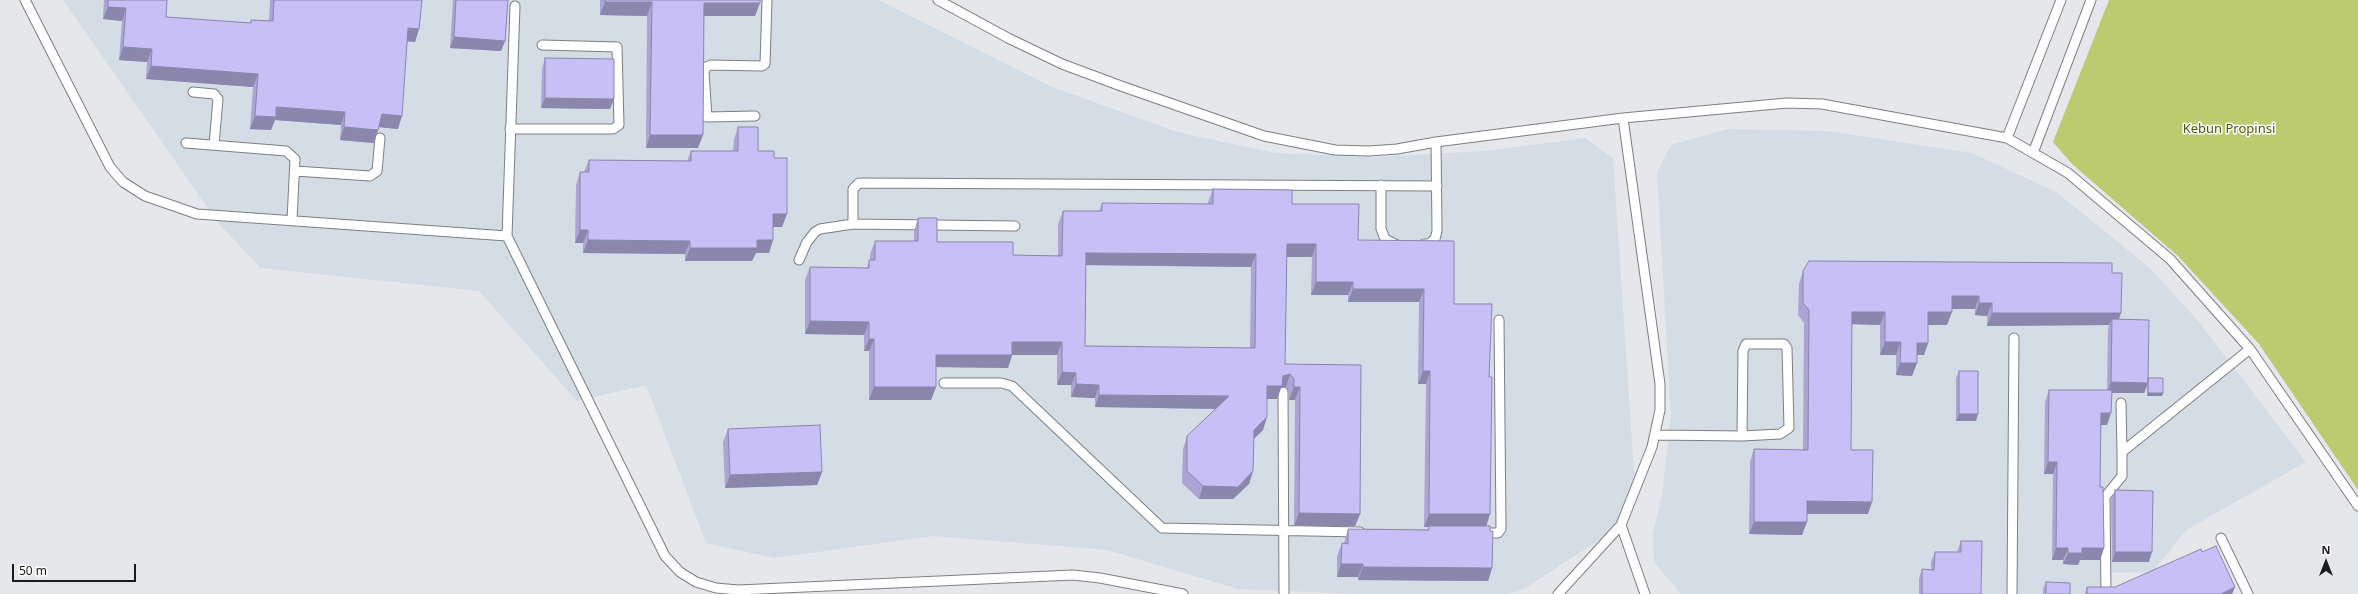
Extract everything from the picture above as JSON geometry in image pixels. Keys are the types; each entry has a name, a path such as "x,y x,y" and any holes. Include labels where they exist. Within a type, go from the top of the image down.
{"lane":[{"path":"25,0 110,167 123,182 145,196 197,214 507,236"},
{"path":"755,116 708,117 704,72 706,67 711,65 762,66 765,64 766,0"},
{"path":"938,0 1008,38 1062,64 1264,136 1335,150 1397,150 1436,142 1623,118 1788,103 1822,104 2007,138 2068,172 2170,259 2250,349 2358,506"},
{"path":"2007,138 2061,0"},
{"path":"2033,152 2091,0"},
{"path":"515,6 507,236 665,556 680,572 696,582 716,588 738,590 1073,575 1100,578 1183,594"},
{"path":"510,130 613,129 619,125 619,49 617,47 542,46"},
{"path":"193,92 214,94 218,99 214,145"},
{"path":"1558,594 1621,525 1655,435 1660,410 1660,384 1623,118"},
{"path":"295,171 370,176 377,171 380,138"},
{"path":"1381,185 1381,229 1385,240 1393,245 1429,244 1435,239 1437,231 1436,142"},
{"path":"186,143 286,151 295,159 292,220"},
{"path":"853,224 853,189 859,183 1437,186"},
{"path":"799,260 807,242 815,232 820,229 853,224 1015,226"},
{"path":"1474,533 1498,533 1501,529 1499,320"},
{"path":"2012,594 2014,338"},
{"path":"1655,435 1742,436 1780,434 1788,428 1787,348 1784,344 1746,344 1743,351 1742,436"},
{"path":"2122,452 2250,349"},
{"path":"944,383 1001,383 1012,386 1162,528 1283,532 1370,532"},
{"path":"1283,392 1284,594"},
{"path":"2106,594 2105,497 2122,476 2121,403"},
{"path":"1621,525 1645,594"},
{"path":"2222,538 2248,594"}],"shaded area":[{"path":"63,0 879,0 1052,87 1180,133 1276,153 1375,157 1485,151 1585,138 1613,158 1635,488 1615,530 1522,590 1509,594 1357,594 1238,589 1107,550 933,536 774,558 706,543 646,385 577,401 479,291 261,268 219,224"},
{"path":"1728,129 1827,131 1972,153 2056,192 2150,268 2199,322 2306,462 2186,530 2153,572 2107,573 2107,594 1681,594 1654,562 1653,534 1662,495 1671,416 1657,173 1671,145"}],"green space":[{"name":"Kebun Propinsi","path":"2109,0 2358,0 2358,490 2259,344 2178,256 2072,164 2053,142"}],"building":[{"path":"108,0 167,0 166,17 251,23 251,20 273,21 274,0 422,0 419,29 408,28 402,116 382,114 378,130 344,127 345,112 276,107 276,117 255,116 258,74 151,66 152,49 123,47 126,8 108,7"},
{"path":"456,0 508,0 505,41 454,37"},
{"path":"605,0 760,0 760,3 704,3 703,135 650,135 652,2 605,2"},
{"path":"545,58 614,59 614,99 545,98"},
{"path":"738,127 758,127 758,151 774,151 774,158 787,158 787,214 773,214 773,240 757,240 757,248 690,248 690,241 588,240 588,230 580,230 580,172 589,172 589,160 691,161 691,151 738,151"},
{"path":"1213,189 1292,190 1292,204 1359,204 1358,240 1454,241 1454,304 1492,304 1489,377 1492,377 1490,514 1429,514 1430,371 1423,371 1424,289 1353,289 1353,282 1316,282 1316,244 1287,244 1285,364 1361,365 1360,514 1299,513 1300,387 1294,387 1294,379 1290,374 1283,376 1282,386 1267,386 1267,417 1254,430 1253,471 1238,487 1203,486 1187,471 1187,436 1229,396 1099,395 1099,385 1076,384 1076,373 1062,372 1062,342 1012,342 1012,355 936,355 936,387 874,387 874,339 869,339 869,322 810,321 810,267 869,268 869,260 875,260 875,241 918,241 918,218 937,218 937,242 1013,242 1013,255 1062,256 1063,211 1102,211 1102,203 1213,204","holes":["1086,253 1256,254 1255,348 1085,346"]},
{"path":"1809,261 2112,263 2112,273 2122,273 2121,313 1992,313 1992,303 1979,303 1979,296 1952,296 1952,312 1928,312 1928,343 1917,343 1917,363 1900,363 1901,342 1885,342 1885,312 1852,312 1851,450 1873,450 1872,502 1807,501 1807,522 1754,522 1754,449 1808,450 1809,310 1803,303 1803,271"},
{"path":"2112,319 2149,320 2148,383 2111,382"},
{"path":"1959,371 1978,371 1978,414 1959,414"},
{"path":"2148,378 2163,378 2163,393 2148,393"},
{"path":"2049,390 2112,390 2111,413 2101,413 2100,487 2103,487 2104,548 2082,548 2082,553 2068,553 2068,548 2056,548 2057,462 2048,462"},
{"path":"820,425 822,472 730,475 728,429"},
{"path":"2115,490 2153,491 2152,552 2115,552"},
{"path":"1429,526 1490,526 1490,531 1493,531 1492,568 1363,567 1363,564 1341,564 1342,543 1348,544 1348,529 1429,530"},
{"path":"1961,541 1982,541 1981,594 1922,594 1922,569 1934,570 1935,552 1961,552"},
{"path":"2216,546 2235,587 2221,594 2087,594 2087,587 2115,587 2201,549 2202,552"},
{"path":"2046,582 2070,583 2070,594 2046,594"}]}
